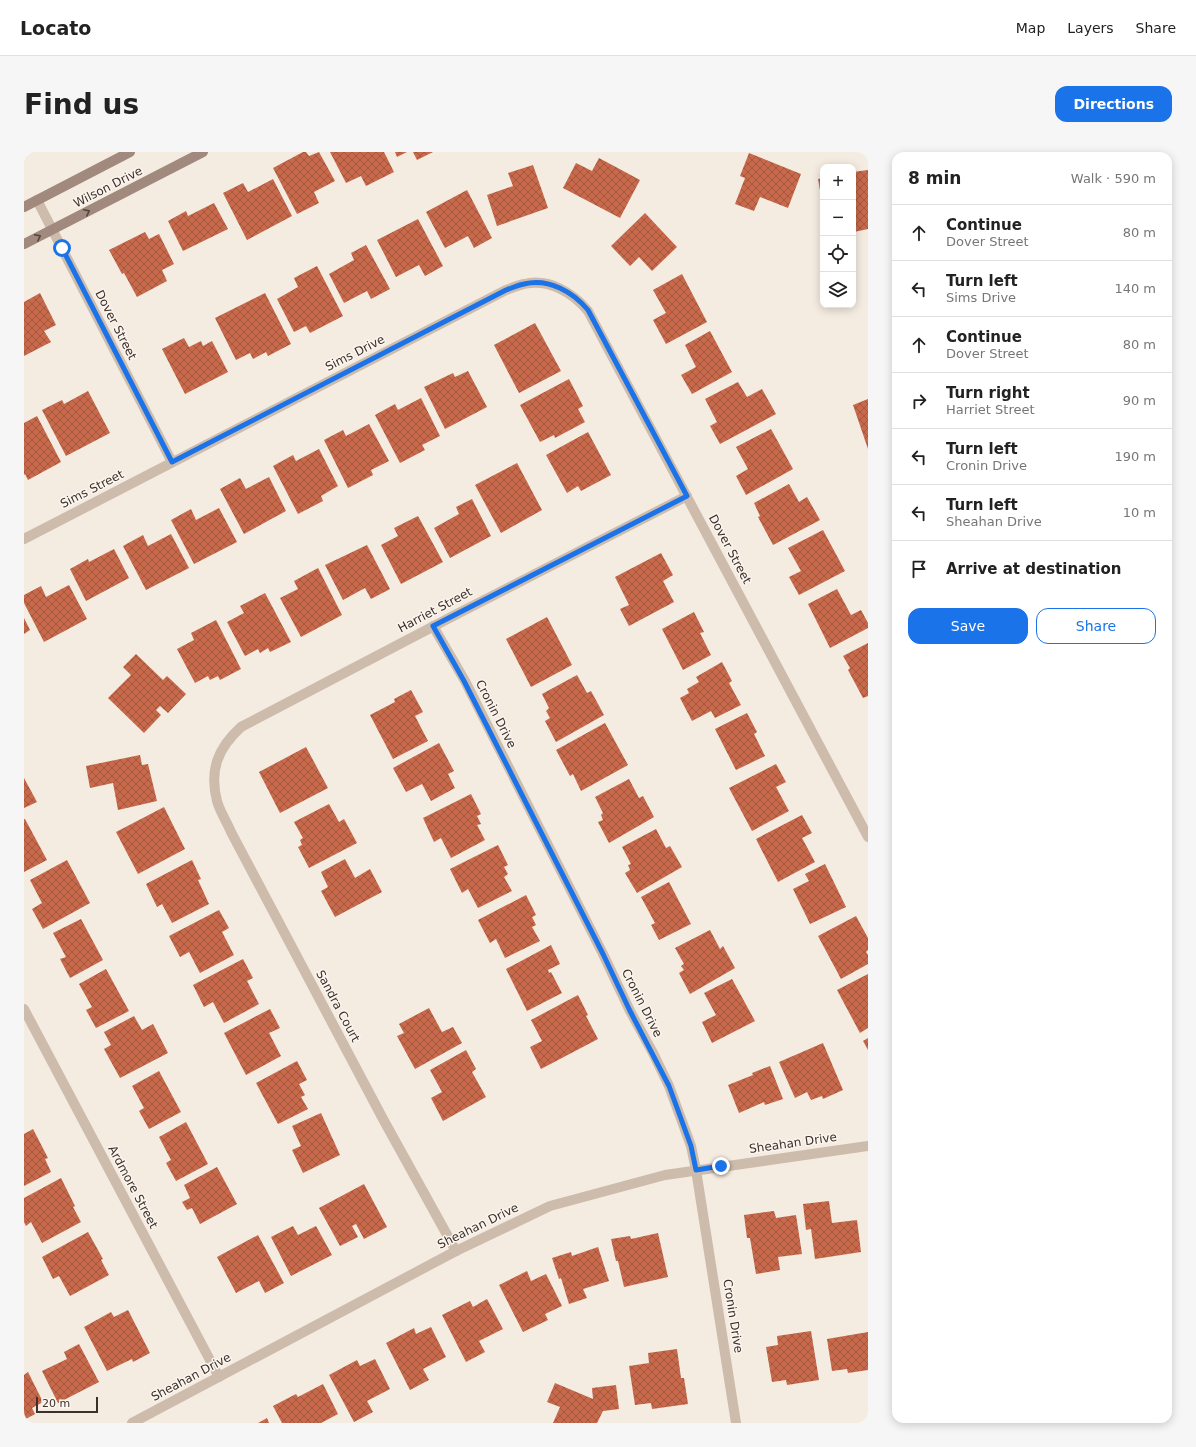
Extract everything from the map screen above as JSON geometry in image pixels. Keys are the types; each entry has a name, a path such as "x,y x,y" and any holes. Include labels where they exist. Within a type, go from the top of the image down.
{"street":[{"name":"Wilson Drive","path":"24,207 130,152"},
{"name":"Wilson Drive","path":"24,244 203,152"},
{"name":"Dover Street","path":"37,200 172,462"},
{"name":"Sims Drive","path":"172,462 506,290 525,284 541,283 554,286"},
{"name":"Dover Street","path":"554,286 568,292 580,301 588,310 868,837"},
{"name":"Sims Street","path":"24,539 172,462"},
{"name":"Harriet Street","path":"215,768 220,751 229,738 241,727 433,626 687,496"},
{"name":"Cronin Drive","path":"433,626 468,688 669,1086 691,1146 696,1170 736,1423"},
{"name":"Sandra Court","path":"215,768 214,783 217,802 231,832 383,1119 456,1251"},
{"name":"Ardmore Street","path":"24,1009 219,1377"},
{"name":"Sheahan Drive","path":"132,1423 456,1251 550,1206 665,1175 868,1146"}],"building":[{"path":"303,152 306,152 309,156 319,152 335,181 314,192 319,203 297,214 273,168"},
{"path":"330,152 384,152 394,172 366,186 361,176 346,183"},
{"path":"395,152 407,152 397,157"},
{"path":"413,152 433,152 417,160"},
{"path":"749,153 801,174 788,208 760,197 754,211 735,204 745,178 740,176"},
{"path":"599,158 640,180 620,218 563,188 576,163 592,171"},
{"path":"533,165 548,208 497,226 487,195 513,186 508,173"},
{"path":"868,170 868,229 856,232 856,200 856,172"},
{"path":"273,179 292,216 247,240 223,193 243,183 248,192"},
{"path":"818,179 820,179 820,190"},
{"path":"467,190 492,238 474,248 468,236 445,248 426,212"},
{"path":"214,203 228,229 183,251 168,221 186,211 188,216"},
{"path":"645,213 677,247 652,271 639,257 630,266 611,246"},
{"path":"418,219 443,266 425,276 419,265 396,277 377,240"},
{"path":"145,232 149,239 159,234 174,264 162,270 167,281 137,297 109,250"},
{"path":"366,245 390,289 371,299 367,291 344,303 329,274 354,260 351,253"},
{"path":"317,266 343,316 310,333 306,326 294,332 277,299 298,287 294,278"},
{"path":"682,274 707,322 666,344 653,320 666,313 653,290"},
{"path":"40,293 56,325 44,331 51,342 24,356 24,302"},
{"path":"265,293 291,344 268,356 266,352 253,359 250,353 236,360 215,318"},
{"path":"535,323 561,371 519,393 494,345"},
{"path":"710,331 732,372 692,394 681,375 696,367 685,345"},
{"path":"184,338 189,347 201,341 203,346 212,341 228,372 185,394 162,349"},
{"path":"468,371 487,407 445,429 424,387 453,373 455,377"},
{"path":"569,379 583,406 578,409 585,422 555,438 554,435 540,442 520,405"},
{"path":"738,382 747,397 762,389 776,414 720,444 710,426 717,422 705,399"},
{"path":"88,391 110,433 66,456 42,410 62,400 64,404"},
{"path":"421,398 440,436 422,445 425,450 400,463 375,415 395,404 398,410"},
{"path":"868,399 868,449 853,405"},
{"path":"37,416 61,462 28,480 25,474 24,475 24,423"},
{"path":"369,424 389,461 371,470 373,475 348,488 324,440 343,430 346,436"},
{"path":"771,429 793,469 746,495 736,476 748,469 736,447"},
{"path":"588,432 611,475 581,491 578,486 567,493 546,455"},
{"path":"319,449 338,486 321,496 323,501 298,514 273,466 293,455 296,461"},
{"path":"517,463 542,510 501,533 475,485"},
{"path":"269,477 286,511 244,534 220,489 240,478 246,489"},
{"path":"789,484 799,502 807,497 820,520 773,545 758,517 760,516 754,503"},
{"path":"472,499 491,536 450,558 434,528 459,514 456,507"},
{"path":"219,508 237,542 194,564 171,520 191,509 196,520"},
{"path":"418,516 443,562 401,584 381,545 398,536 394,528"},
{"path":"823,530 845,571 799,595 789,577 801,571 788,548"},
{"path":"171,534 189,568 146,590 123,546 143,535 148,546"},
{"path":"367,545 390,589 371,599 365,588 343,600 325,565"},
{"path":"114,549 129,578 86,601 70,569 88,559 89,562"},
{"path":"661,553 673,575 663,581 674,602 629,626 620,609 629,605 615,577"},
{"path":"318,568 342,615 301,637 280,598 298,589 294,581"},
{"path":"69,585 87,619 44,642 24,603 24,595 41,586 46,597"},
{"path":"837,589 851,615 861,610 868,623 868,628 830,648 808,604"},
{"path":"265,593 291,642 270,652 268,648 260,653 258,649 245,656 227,622 244,613 240,606"},
{"path":"694,612 704,632 700,633 711,655 683,670 662,629"},
{"path":"547,617 572,665 531,687 506,639"},
{"path":"24,618 30,630 24,634"},
{"path":"216,620 241,669 220,680 218,676 210,680 208,676 195,683 177,649 194,640 191,633"},
{"path":"868,643 868,696 863,698 848,670 850,668 843,656"},
{"path":"136,654 163,680 167,676 186,694 168,713 160,706 156,710 161,715 144,733 108,698 131,675 123,667"},
{"path":"722,662 732,681 729,683 741,705 715,718 711,711 692,721 680,698 689,693 687,689 699,682 696,677"},
{"path":"577,675 587,693 591,691 604,715 556,742 545,721 550,718 546,711 549,708 542,694"},
{"path":"411,690 423,712 415,716 428,741 393,759 370,715 395,702 394,699"},
{"path":"747,713 757,732 754,734 765,756 736,770 715,729"},
{"path":"605,723 628,765 581,791 573,774 570,776 556,750"},
{"path":"439,743 454,771 448,774 455,788 431,801 422,784 406,792 393,768"},
{"path":"306,747 328,788 280,813 259,772"},
{"path":"140,755 142,765 148,764 157,801 118,810 113,783 90,788 86,766"},
{"path":"776,764 786,782 776,787 789,811 752,831 729,788"},
{"path":"24,778 37,802 24,808"},
{"path":"629,779 639,798 643,796 654,817 609,843 598,822 603,820 601,815 603,813 595,797"},
{"path":"471,794 481,814 477,816 481,824 477,825 485,840 451,858 441,838 434,842 423,818"},
{"path":"329,804 339,822 344,819 357,843 309,868 298,847 302,845 300,840 303,838 294,822"},
{"path":"164,807 185,849 138,874 116,832"},
{"path":"802,815 812,833 802,838 815,862 778,882 756,839"},
{"path":"24,819 47,860 24,872"},
{"path":"656,829 666,848 670,846 682,867 637,893 625,873 630,870 628,865 631,864 622,847"},
{"path":"498,845 508,865 504,867 508,874 504,877 512,891 478,908 468,889 462,893 450,869"},
{"path":"345,859 355,878 370,869 382,892 335,917 321,891 328,887 321,872"},
{"path":"67,860 90,903 43,929 32,909 42,903 30,880"},
{"path":"192,860 201,879 198,880 209,904 172,923 162,904 157,907 146,884"},
{"path":"825,864 846,907 810,924 793,889 809,881 805,874"},
{"path":"669,882 691,924 659,940 651,925 655,923 641,897"},
{"path":"526,895 536,915 532,917 536,925 532,927 540,941 505,958 496,939 490,943 478,920"},
{"path":"219,910 229,928 222,932 234,955 200,973 189,952 180,957 169,936"},
{"path":"856,916 868,938 868,950 866,952 868,955 868,964 841,979 818,936"},
{"path":"81,919 103,960 70,978 60,959 66,957 53,933"},
{"path":"710,930 720,949 723,946 735,968 690,994 679,973 684,970 681,966 684,964 675,948"},
{"path":"551,945 560,964 548,970 549,973 551,972 562,993 527,1011 506,969"},
{"path":"243,959 253,978 247,981 259,1004 224,1023 213,1002 204,1007 193,985"},
{"path":"106,969 129,1011 96,1028 86,1010 92,1007 79,984"},
{"path":"868,974 868,1028 860,1033 837,990"},
{"path":"732,979 755,1021 712,1043 702,1022 716,1015 704,993"},
{"path":"578,995 588,1015 586,1016 598,1039 541,1069 530,1047 542,1041 531,1020"},
{"path":"429,1008 442,1032 453,1027 462,1043 415,1069 397,1036 404,1033 399,1024"},
{"path":"270,1009 280,1028 269,1033 281,1056 246,1075 224,1033"},
{"path":"134,1016 142,1030 153,1024 168,1053 120,1078 104,1049 111,1045 104,1032"},
{"path":"868,1038 868,1050 863,1041"},
{"path":"823,1043 843,1090 823,1099 822,1096 811,1100 807,1092 795,1098 779,1062"},
{"path":"466,1050 476,1069 472,1072 486,1097 443,1121 431,1098 442,1092 430,1070"},
{"path":"297,1061 307,1080 299,1084 305,1095 301,1097 308,1109 278,1124 256,1083"},
{"path":"770,1066 783,1099 765,1105 764,1102 739,1113 728,1085"},
{"path":"159,1071 181,1112 149,1129 139,1111 144,1108 132,1086"},
{"path":"321,1113 340,1155 303,1173 292,1150 301,1146 292,1126"},
{"path":"186,1122 208,1164 176,1181 166,1163 171,1160 159,1137"},
{"path":"33,1129 48,1158 45,1159 51,1172 24,1186 24,1134"},
{"path":"217,1167 237,1204 200,1224 192,1208 187,1210 182,1202 190,1198 184,1185"},
{"path":"61,1178 81,1222 42,1243 31,1222 26,1226 24,1222 24,1198"},
{"path":"364,1184 387,1227 364,1239 356,1224 352,1226 358,1237 340,1246 319,1208"},
{"path":"829,1201 832,1223 857,1220 861,1252 815,1259 811,1229 806,1230 803,1204"},
{"path":"774,1211 776,1218 796,1215 802,1254 778,1257 780,1270 756,1274 750,1238 747,1238 744,1215"},
{"path":"293,1226 298,1235 316,1226 332,1255 291,1276 271,1237"},
{"path":"88,1232 103,1259 101,1260 109,1275 70,1296 59,1276 53,1279 42,1257"},
{"path":"658,1233 668,1277 624,1287 611,1239 630,1236 631,1239"},
{"path":"258,1235 284,1283 265,1293 259,1281 236,1293 217,1257"},
{"path":"598,1247 609,1281 583,1289 587,1298 569,1304 561,1278 559,1279 552,1258 571,1252 572,1256"},
{"path":"527,1271 531,1281 546,1274 562,1306 545,1314 548,1320 523,1332 499,1285"},
{"path":"487,1299 503,1329 479,1341 485,1352 466,1362 442,1315 470,1301 473,1307"},
{"path":"128,1310 150,1353 133,1362 132,1359 107,1371 84,1327 111,1312 114,1317"},
{"path":"431,1327 446,1357 423,1369 429,1380 410,1390 386,1343 414,1328 416,1334"},
{"path":"811,1331 819,1380 787,1385 786,1380 772,1382 766,1347 778,1345 777,1336"},
{"path":"868,1332 868,1370 848,1373 847,1369 832,1371 827,1339"},
{"path":"79,1344 99,1382 58,1403 42,1371 67,1359 64,1352"},
{"path":"677,1349 681,1378 684,1378 688,1404 652,1409 651,1403 635,1405 629,1366 649,1363 648,1353"},
{"path":"375,1359 390,1389 367,1401 373,1412 354,1422 329,1375 357,1360 360,1366"},
{"path":"28,1372 43,1402 32,1408 35,1414 24,1420 24,1375"},
{"path":"555,1383 593,1399 592,1388 616,1385 619,1409 603,1411 597,1423 553,1423 560,1407 547,1402"},
{"path":"323,1384 338,1414 321,1423 282,1423 273,1406 296,1394 298,1397"},
{"path":"267,1418 269,1423 258,1423"}],"route":[{"path":"62,248 172,462 506,290 525,284 541,283 554,286 568,292 580,301 588,310 687,496 433,626 464,681 603,954 630,1011 653,1052 669,1086 691,1146 696,1170 721,1166"}]}
